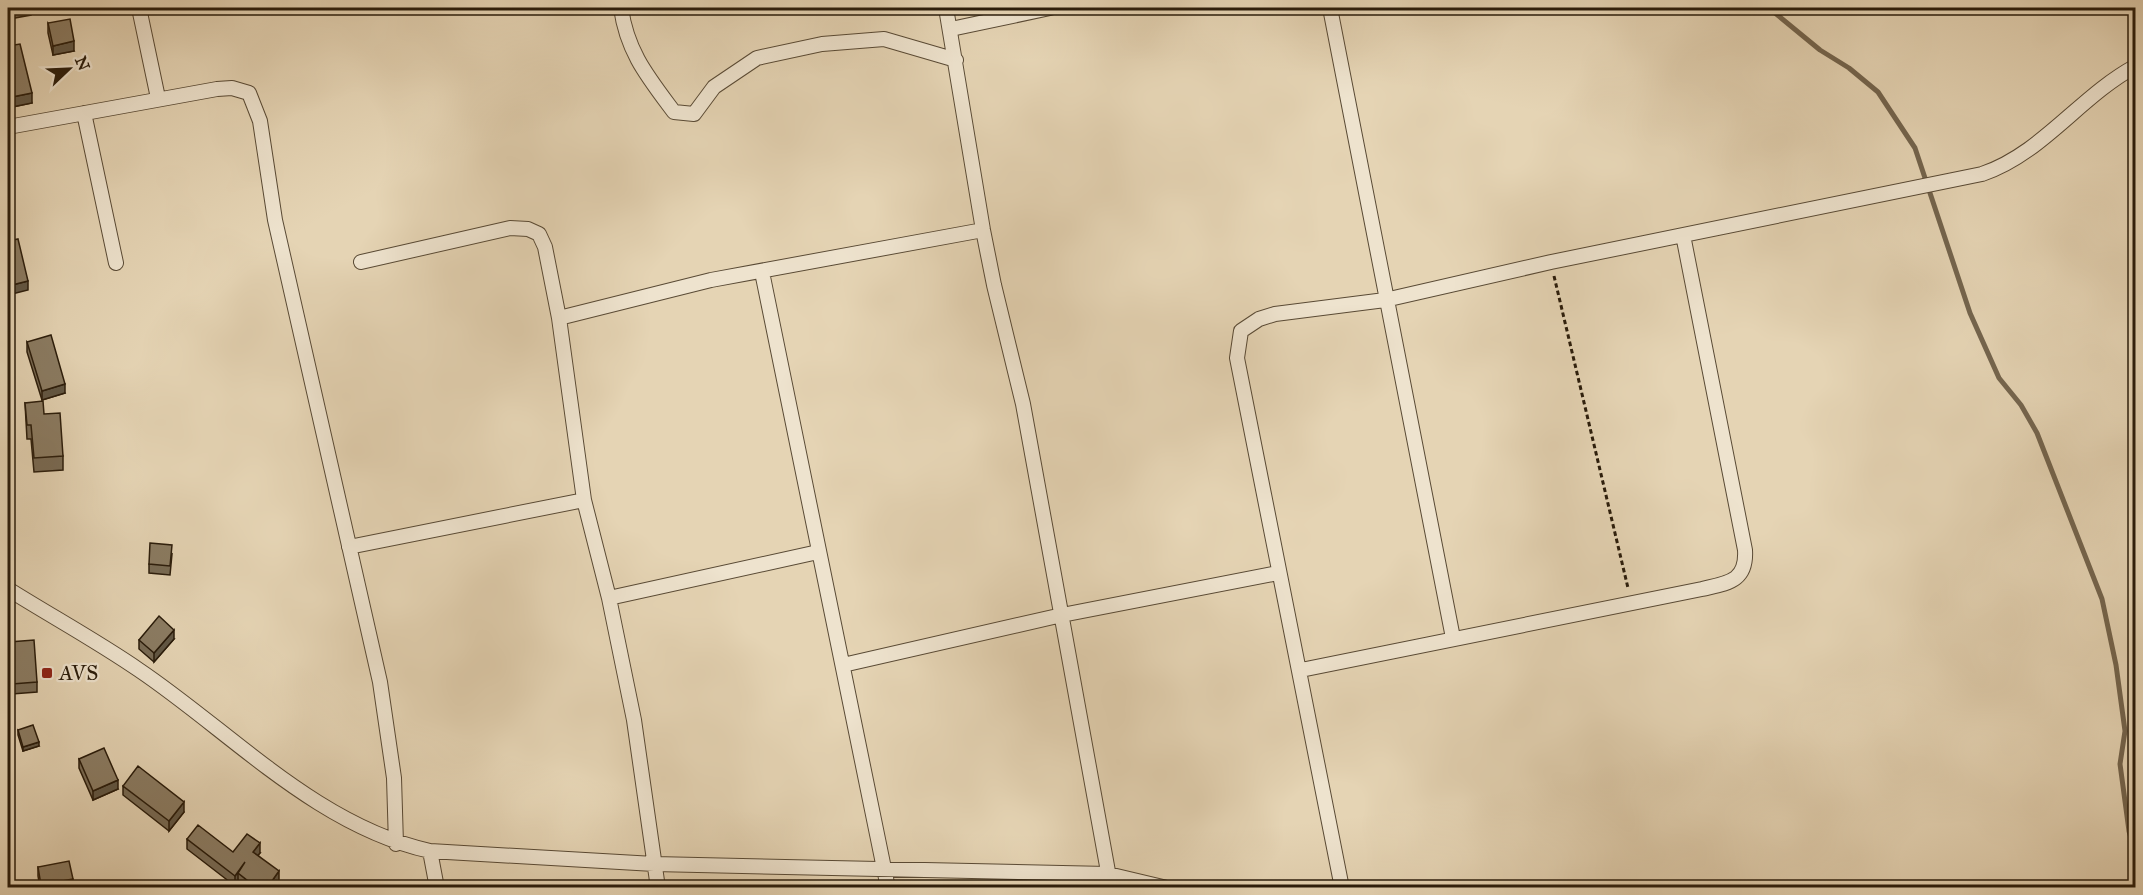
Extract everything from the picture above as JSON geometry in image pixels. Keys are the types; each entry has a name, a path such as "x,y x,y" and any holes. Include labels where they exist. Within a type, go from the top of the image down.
{"street":[{"path":"139,8 158,98"},
{"path":"621,8 624,30 639,65 674,112 694,114 714,87 757,58 822,44 884,39 956,60"},
{"path":"946,8 983,230 1023,404 1110,881"},
{"path":"951,29 1050,8"},
{"path":"1330,8 1385,300 1453,638"},
{"path":"1342,888 1301,669 1278,573 1237,358 1241,331 1259,319 1275,314 1385,300 1551,262 1920,189 1996,170 2032,146 2109,82 2136,66"},
{"path":"8,127 158,98 232,88 242,89 253,97 260,121 275,220 380,682 390,736 396,843"},
{"path":"84,113 116,262"},
{"path":"361,262 510,228 528,229 539,234 546,247 560,318 584,500 609,598 634,720 658,888"},
{"path":"560,318 711,280 983,230"},
{"path":"1301,669 1731,582 1739,575 1746,557 1683,235"},
{"path":"762,272 888,888"},
{"path":"349,547 584,500"},
{"path":"609,598 818,552"},
{"path":"843,665 1062,615 1278,573"},
{"path":"8,589 140,670 296,790 396,843 430,851 654,864 885,870 1110,881 1167,888"},
{"path":"430,851 437,888"}],"path":[{"path":"1551,262 1632,602"}],"building":[{"path":"70,19 74,41 53,46 48,23"},
{"path":"20,44 32,93 12,97 8,77 8,46"},
{"path":"18,239 28,281 8,286 8,241"},
{"path":"51,335 65,384 42,391 27,342"},
{"path":"43,401 44,414 60,413 63,456 34,458 31,425 27,425 25,403"},
{"path":"8,406 13,448 8,448"},
{"path":"150,543 172,545 170,566 149,564"},
{"path":"159,616 174,630 154,653 139,640"},
{"path":"34,640 37,682 12,684 9,642"},
{"path":"33,725 39,742 23,747 18,730"},
{"path":"104,748 118,780 93,791 79,759"},
{"path":"138,766 184,802 169,821 123,786"},
{"path":"198,825 233,852 247,834 260,843 253,852 279,871 267,888 257,888 238,873 245,862 235,876 187,839"},
{"path":"69,861 73,879 41,885 38,867"}],"waterway":[{"path":"1769,8 1820,50 1849,68 1878,92 1915,148 1970,313 1999,378 2021,405 2037,433 2102,599 2116,665 2125,731 2120,764 2129,831 2136,856"}],"place":[{"name":"AVS","path":"47,673"}]}
